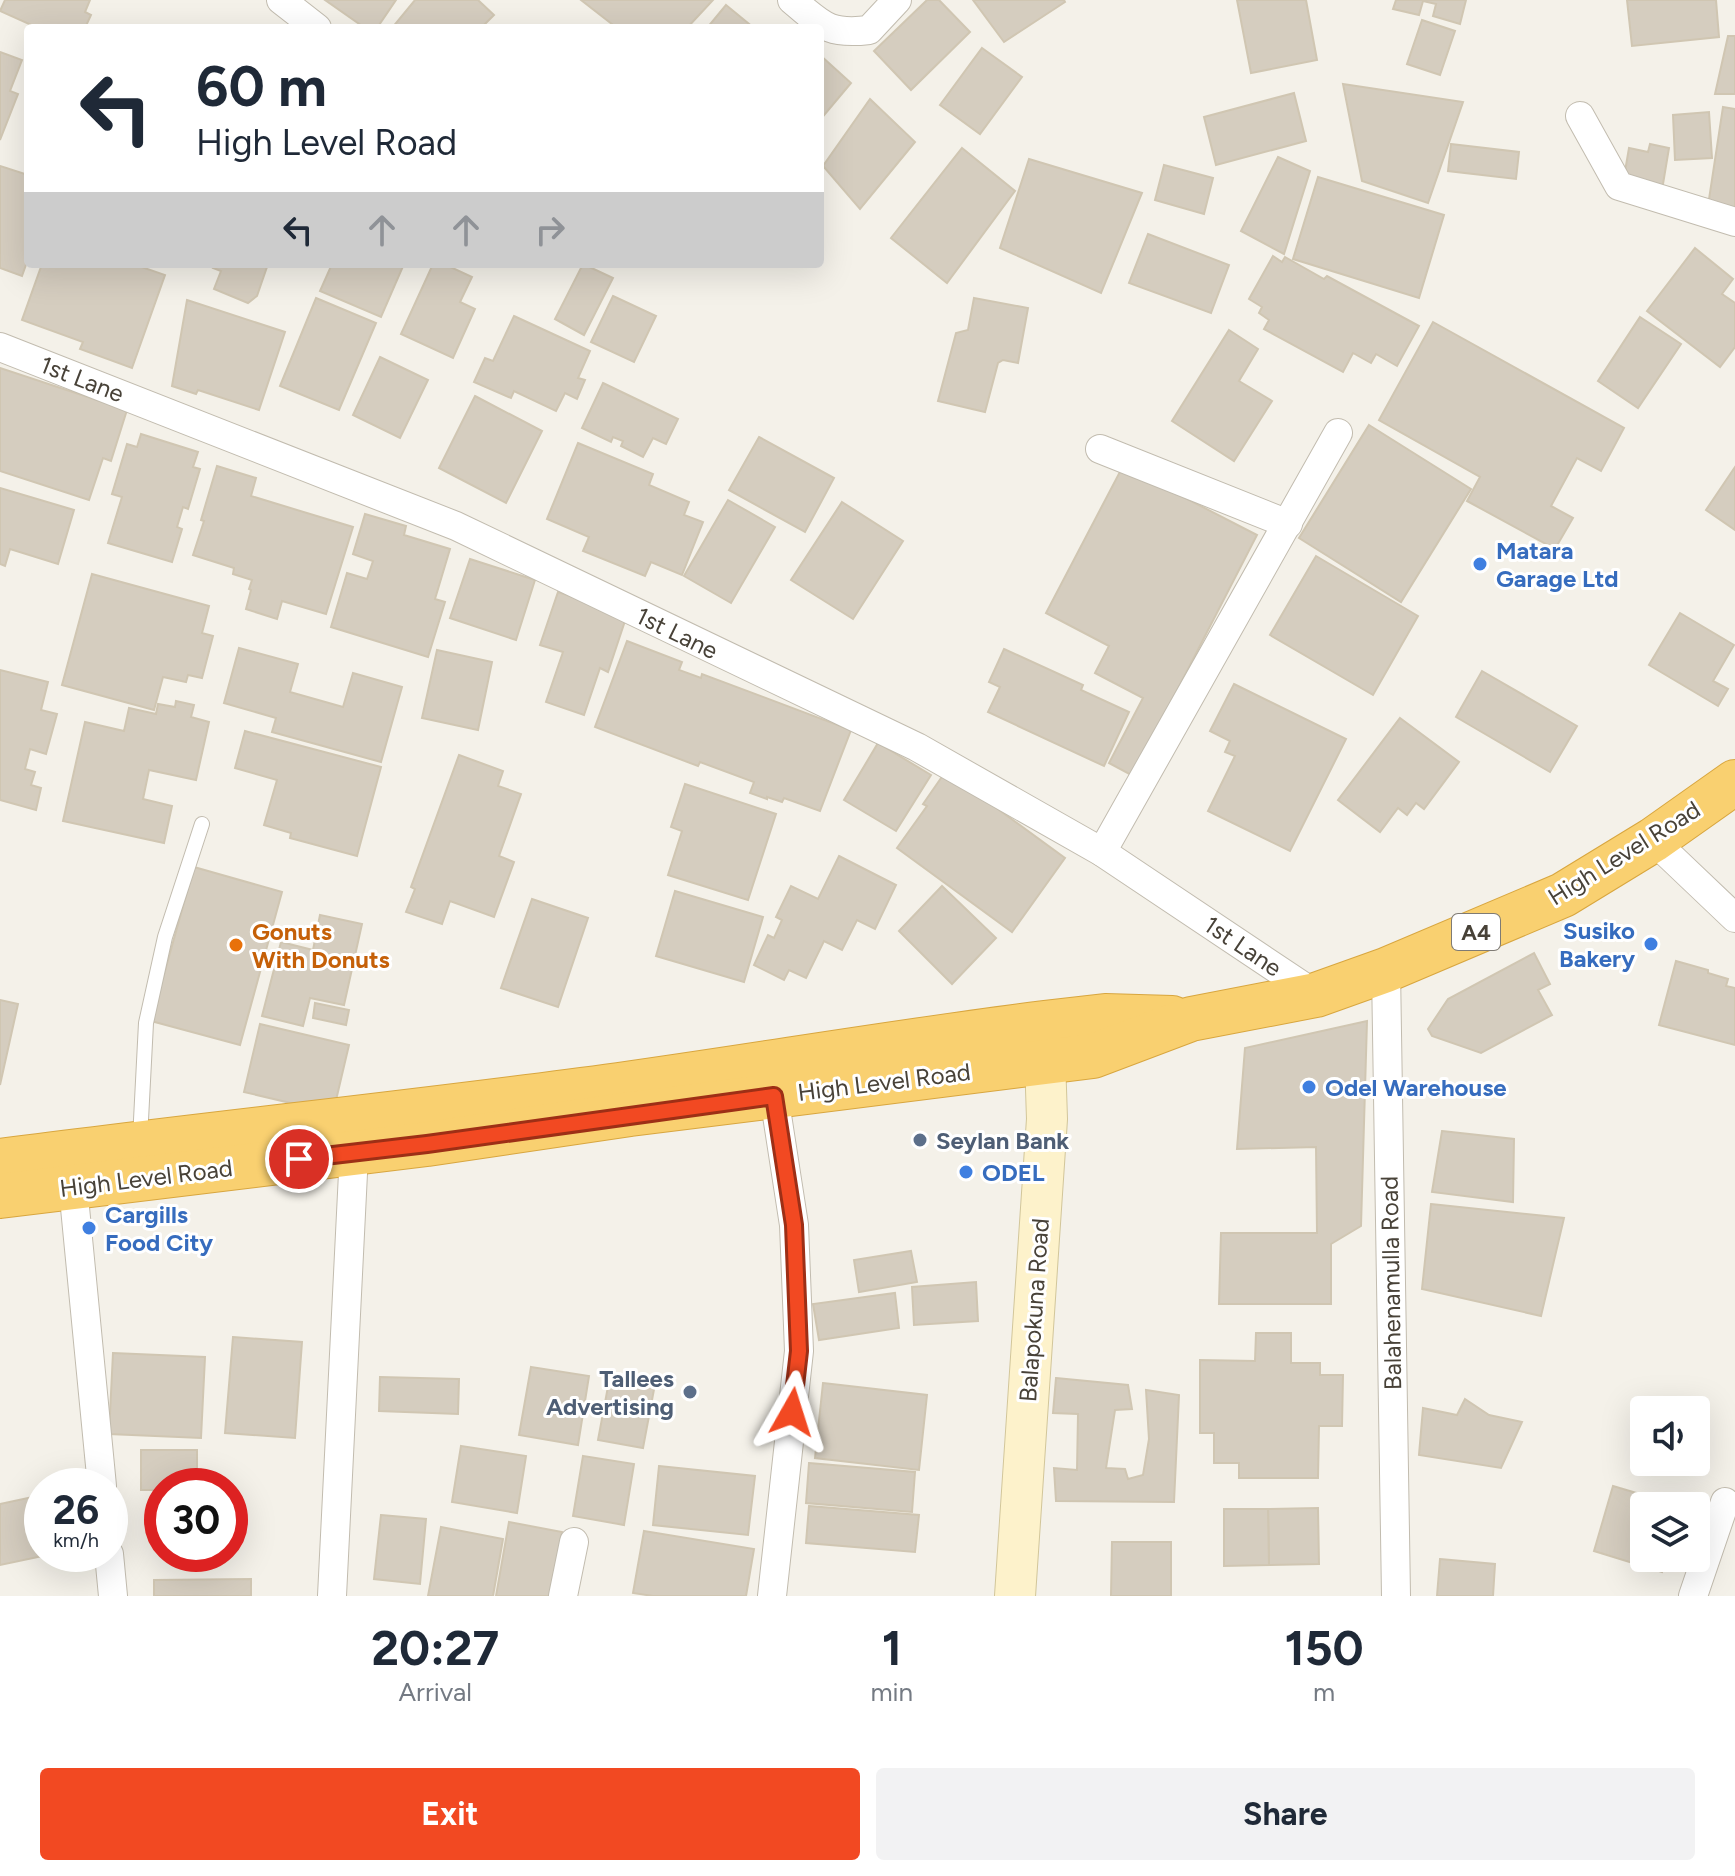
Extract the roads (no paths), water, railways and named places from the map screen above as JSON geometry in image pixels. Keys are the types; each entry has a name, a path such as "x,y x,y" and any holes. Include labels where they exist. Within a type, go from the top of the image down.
{"highway":[{"name":"High Level Road","path":"0,1161 619,1085 1045,1043 1093,1056 1191,1019 1316,995 1386,970 1563,895 1653,840 1735,782"},
{"name":"High Level Road","path":"0,1196 354,1153 774,1096 1045,1043"}],"main road":[{"name":"Balapokuna Road","path":"1015,1596 1047,1119 1045,1043"}],"street":[{"path":"281,0 312,24"},
{"path":"792,0 821,24"},
{"path":"824,26 847,32 869,30 897,0"},
{"path":"1580,116 1619,186 1735,222"},
{"name":"1st Lane","path":"0,347 456,526 917,747 1102,852 1316,995"},
{"path":"1102,852 1338,433"},
{"path":"1100,449 1288,524"},
{"path":"1653,840 1735,918"},
{"name":"Balahenamulla Road","path":"1386,970 1396,1596"},
{"path":"772,1596 799,1351 794,1225 774,1096"},
{"path":"332,1596 354,1153"},
{"path":"73,1187 100,1468"},
{"path":"1693,1596 1725,1502"},
{"path":"563,1596 574,1542"},
{"path":"111,1572 113,1596"}],"lane":[{"path":"139,1143 146,1023 165,937 202,824"}],"place":[{"name":"Matara Garage Ltd","path":"1480,564"},
{"name":"Susiko Bakery","path":"1651,944"},
{"name":"Gonuts With Donuts","path":"236,945"},
{"name":"Odel Warehouse","path":"1309,1087"},
{"name":"Seylan Bank","path":"920,1140"},
{"name":"ODEL","path":"966,1172"},
{"name":"Cargills Food City","path":"89,1228"},
{"name":"Tallees Advertising","path":"690,1392"}]}
